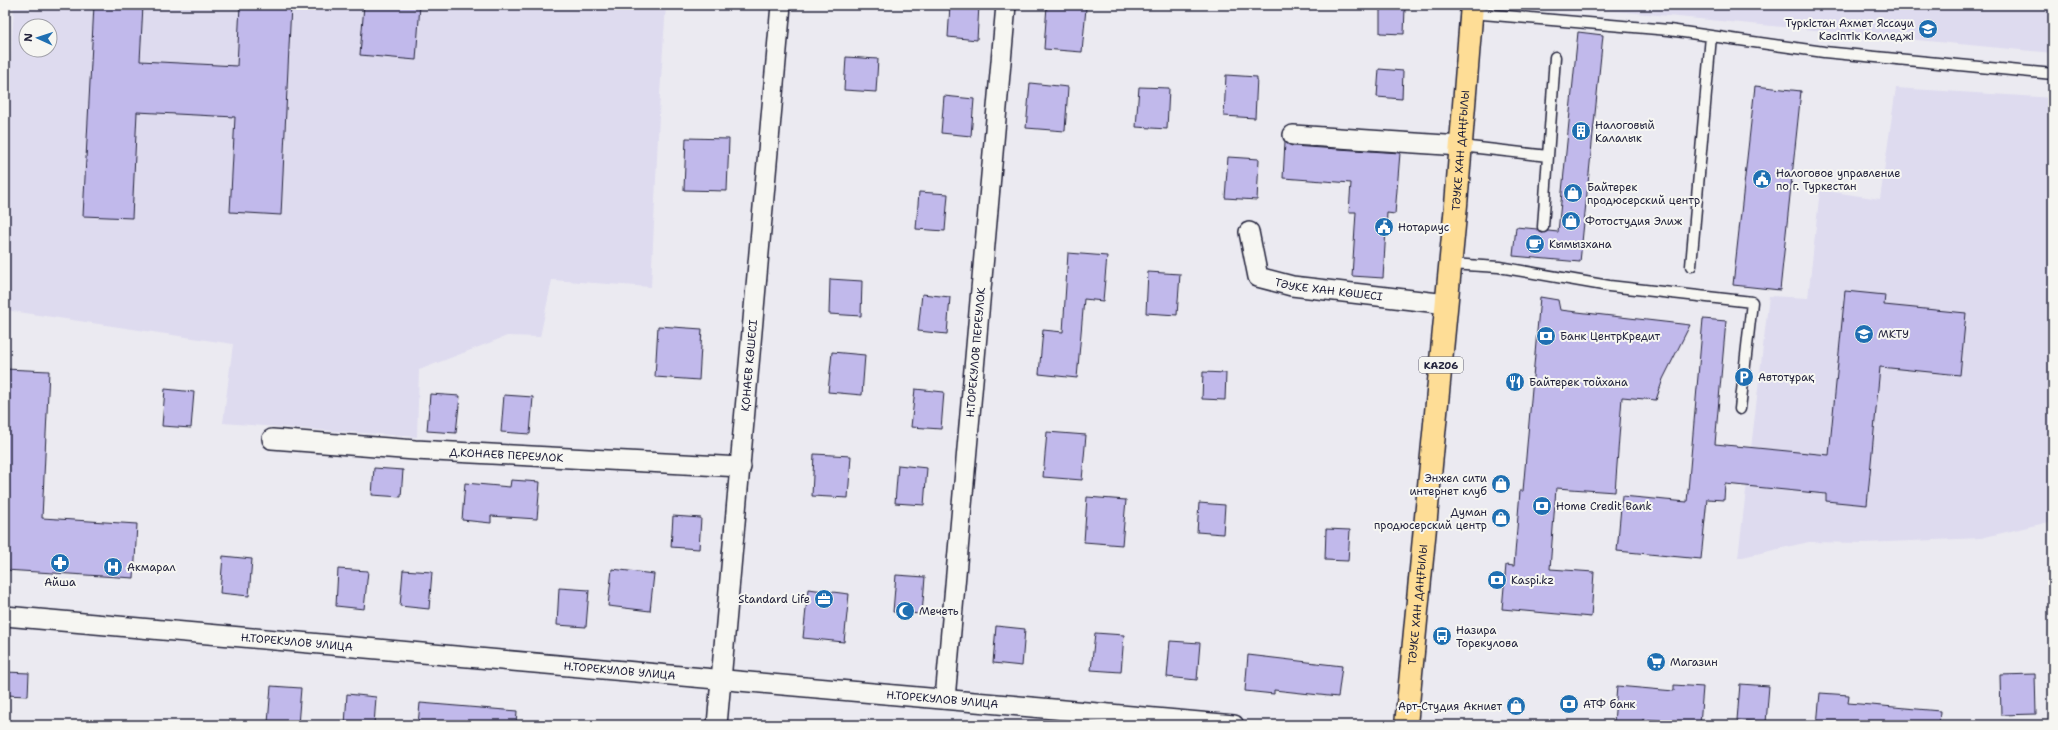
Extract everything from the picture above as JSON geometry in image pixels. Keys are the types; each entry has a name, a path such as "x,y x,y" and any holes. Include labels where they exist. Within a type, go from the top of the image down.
{"main road":[{"name":"ТӘУКЕ ХАН ДАҢҒЫЛЫ","path":"1406,725 1447,304 1471,9"}],"street":[{"name":"ҚОНАЕВ КӨШЕСІ","path":"718,725 782,5"},
{"name":"Н.ТОРЕКУЛОВ ПЕРЕУЛОК","path":"945,699 1006,5"},
{"path":"1293,134 1461,146"},
{"name":"ТӘУКЕ ХАН КӨШЕСІ","path":"1249,232 1258,277 1292,286 1447,304"},
{"name":"Д.КОНАЕВ ПЕРЕУЛОК","path":"272,440 415,450 542,455 740,467"},
{"name":"Н.ТОРЕКУЛОВ УЛИЦА","path":"5,616 945,699 1157,722 1234,725"}],"lane":[{"path":"1471,9 1669,30 1824,52 2053,74"},
{"path":"1691,266 1711,36"},
{"path":"1543,227 1556,57"},
{"path":"1461,146 1548,156"},
{"path":"1450,264 1499,268 1609,286 1752,302 1740,409"}],"shaded area":[{"path":"14,5 666,5 660,94 651,287 552,280 540,337 507,336 419,370 417,437 223,423 233,344 5,310 5,162"},
{"name":"Түркістан Ахмет Яссауи Кәсіптік Колледжі","path":"1553,5 2053,5 2053,53"},
{"path":"1896,88 2053,98 2053,521 1981,538 1865,543 1809,542 1738,558 1769,296 1808,298 1820,190 1880,199"}],"building":[{"path":"94,5 143,5 140,61 237,66 240,5 291,5 281,215 230,212 235,117 137,112 132,218 83,216"},
{"path":"364,5 420,5 416,60 360,55"},
{"path":"950,5 979,5 977,40 948,37"},
{"path":"1047,5 1086,8 1082,52 1044,49"},
{"path":"1380,7 1405,8 1404,34 1380,33"},
{"name":"Налоговый Калалык","path":"1578,32 1603,35 1580,262 1513,256 1516,227 1537,229 1542,233 1548,231 1558,232"},
{"path":"846,57 878,59 876,92 844,90"},
{"path":"1379,69 1403,71 1402,99 1377,97"},
{"path":"1226,75 1257,77 1255,118 1224,116"},
{"path":"1030,83 1068,87 1065,131 1026,128"},
{"path":"1755,86 1801,91 1780,290 1733,285"},
{"path":"1139,87 1169,88 1167,129 1136,127"},
{"path":"944,96 974,99 971,136 941,133"},
{"path":"686,138 729,139 727,191 684,190"},
{"path":"1285,142 1292,146 1400,153 1395,214 1387,213 1383,278 1352,276 1356,212 1349,212 1351,183 1283,178"},
{"path":"1228,157 1259,159 1257,200 1225,198"},
{"path":"919,192 948,194 945,231 916,229"},
{"path":"1068,253 1107,256 1103,301 1084,299 1077,378 1039,374 1043,330 1063,332"},
{"path":"1148,272 1180,274 1177,315 1146,313"},
{"path":"830,279 862,281 861,316 829,314"},
{"path":"1845,291 1885,295 1884,305 1966,313 1960,375 1880,367 1867,505 1826,501 1826,494 1725,484 1724,500 1707,499 1701,559 1617,551 1622,496 1687,502 1703,319 1726,321 1715,444 1829,455"},
{"path":"922,294 950,297 947,334 918,331"},
{"path":"1540,297 1558,300 1560,310 1690,325 1663,379 1656,400 1622,397 1615,492 1556,488 1550,569 1594,572 1591,617 1502,609 1506,565 1514,566 1520,491 1523,491"},
{"path":"658,326 702,329 699,380 655,377"},
{"path":"832,352 865,355 862,395 828,392"},
{"path":"5,369 49,371 42,518 137,524 134,578 5,570"},
{"path":"1203,372 1226,373 1225,400 1202,399"},
{"path":"165,389 194,392 191,428 162,426"},
{"path":"915,389 944,392 941,429 911,427"},
{"path":"430,394 460,396 456,433 427,431"},
{"path":"504,395 533,397 530,434 501,432"},
{"path":"1047,432 1086,435 1082,480 1043,477"},
{"path":"814,454 851,456 848,498 812,496"},
{"path":"898,465 927,468 924,505 895,503"},
{"path":"374,468 403,470 401,497 372,495"},
{"path":"511,480 540,482 537,519 491,516 491,523 462,520 465,483 510,487"},
{"path":"1087,497 1126,500 1122,545 1084,542"},
{"path":"1199,503 1225,505 1223,534 1197,532"},
{"path":"673,516 701,518 699,549 671,547"},
{"path":"1326,529 1350,530 1348,561 1325,560"},
{"path":"223,556 252,559 249,596 220,593"},
{"path":"338,569 368,571 364,609 336,606"},
{"path":"612,569 654,574 650,611 608,606"},
{"path":"403,570 432,572 429,609 400,606"},
{"path":"896,575 925,577 922,614 893,612"},
{"path":"559,588 589,590 586,627 557,625"},
{"path":"808,589 849,594 844,642 803,638"},
{"path":"996,626 1025,629 1022,666 993,663"},
{"path":"1095,633 1124,635 1121,672 1091,670"},
{"path":"1170,641 1200,643 1197,680 1167,677"},
{"path":"1248,655 1342,666 1338,697 1274,690 1274,694 1245,691"},
{"path":"5,672 29,673 28,696 5,695"},
{"path":"2035,674 2036,714 2001,715 2000,675"},
{"path":"1740,684 1769,686 1766,723 1737,720"},
{"path":"1674,685 1703,687 1700,724 1643,719 1643,725 1614,723 1617,686 1674,691"},
{"path":"271,686 301,688 298,725 268,723"},
{"path":"1820,693 1849,695 1848,703 1940,711 1939,725 1817,725"},
{"path":"347,694 376,697 374,725 345,725"},
{"path":"420,703 517,711 516,725 418,725"}],"place":[{"name":"Түркістан Ахмет Яссауи Кәсіптік Колледжі","path":"1928,29"},
{"name":"Налоговый Калалык","path":"1581,131"},
{"name":"Налоговое управление по г. Туркестан","path":"1762,179"},
{"name":"Байтерек продюсерский центр","path":"1573,193"},
{"name":"Фотостудия Элиж","path":"1571,221"},
{"name":"Нотариус","path":"1384,227"},
{"name":"Кымызхана","path":"1535,244"},
{"name":"МКТУ","path":"1864,334"},
{"name":"Банк ЦентрКредит","path":"1546,336"},
{"name":"Автотұрақ","path":"1744,377"},
{"name":"Байтерек тойхана","path":"1515,382"},
{"name":"Энжел сити интернет клуб","path":"1501,484"},
{"name":"Home Credit Bank","path":"1542,506"},
{"name":"Думан продюсерский центр","path":"1501,518"},
{"name":"Айша","path":"60,563"},
{"name":"Акмарал","path":"113,567"},
{"name":"Kaspi.kz","path":"1497,580"},
{"name":"Standard Life","path":"824,599"},
{"name":"Мечеть","path":"905,611"},
{"name":"Назира Торекулова","path":"1442,636"},
{"name":"Магазин","path":"1656,662"},
{"name":"АТФ банк","path":"1569,704"},
{"name":"Арт-Студия Акниет","path":"1516,706"}]}
